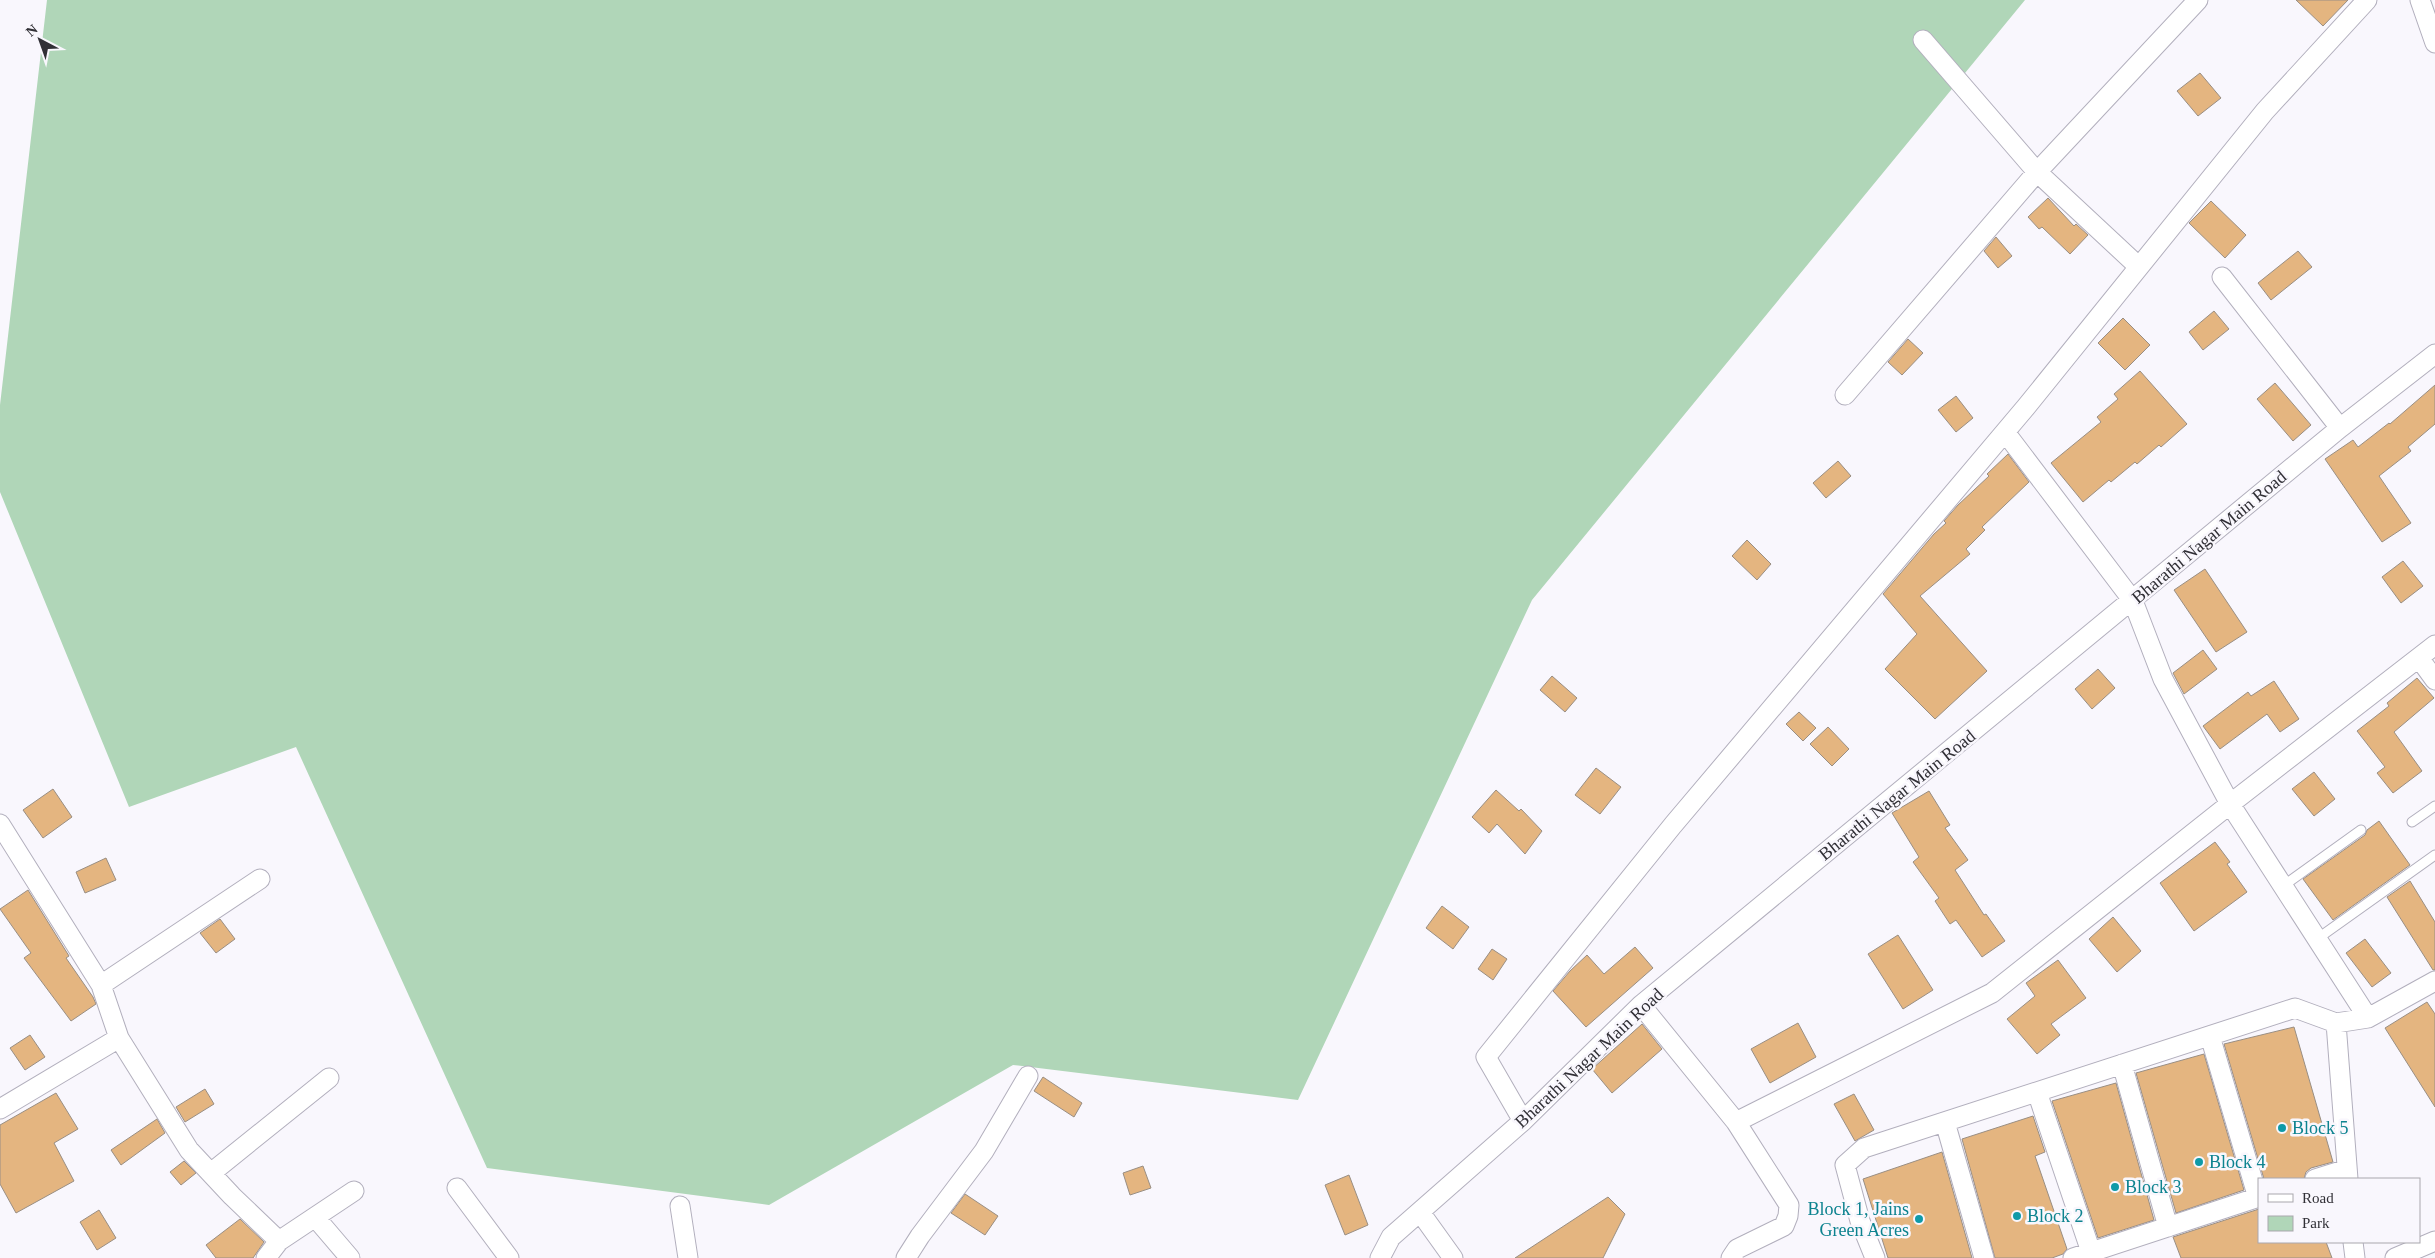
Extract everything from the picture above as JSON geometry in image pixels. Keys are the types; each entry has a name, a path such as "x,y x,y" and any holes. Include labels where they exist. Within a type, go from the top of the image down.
{"street":[{"path":"1845,395 2037,172 2198,0"},
{"path":"1523,1121 1486,1057 1673,825 2005,432 2265,111 2366,0"},
{"path":"2420,0 2435,43"},
{"path":"1923,40 2037,172 2138,266"},
{"path":"2222,277 2340,428"},
{"name":"Bharathi Nagar Main Road","path":"1380,1258 1391,1238 1523,1121 1641,1005 2133,601 2340,428 2435,354"},
{"path":"2005,432 2133,601 2163,679 2230,804 2368,1018"},
{"path":"1736,1122 1992,993 2230,804 2435,645"},
{"path":"2419,658 2435,680"},
{"path":"0,824 100,985 119,1038 189,1150 279,1241"},
{"path":"100,985 260,879"},
{"path":"1875,1258 1860,1221 1845,1166 1864,1148 2295,1008 2336,1023 2368,1018 2435,981"},
{"path":"1641,1005 1736,1122 1789,1204 1788,1216 1784,1226 1737,1249 1731,1258"},
{"path":"2321,1178 2347,1174 2336,1023"},
{"path":"2073,1258 2258,1198 2210,1036"},
{"path":"0,1109 119,1038"},
{"path":"2122,1064 2168,1227"},
{"path":"906,1258 920,1236 984,1151 1028,1076"},
{"path":"211,1173 329,1078"},
{"path":"2037,1092 2091,1252"},
{"path":"1945,1122 1984,1258"},
{"path":"457,1188 509,1258"},
{"path":"266,1258 279,1241 354,1191"},
{"path":"680,1206 688,1258"},
{"path":"1420,1212 1453,1258"},
{"path":"315,1217 350,1258"},
{"path":"2395,1258 2435,1241"},
{"path":"2353,1243 2354,1258"}],"lane":[{"path":"2412,822 2435,806"},
{"path":"2283,886 2361,830"},
{"path":"2317,939 2435,855"}],"green space":[{"path":"47,0 2025,0 1532,600 1298,1100 1013,1065 769,1205 487,1168 296,747 129,807 0,492 0,405"}],"building":[{"path":"2296,0 2348,0 2323,26"},
{"path":"2200,73 2221,98 2198,116 2177,91"},
{"path":"2048,198 2074,226 2076,224 2088,235 2070,254 2042,227 2039,229 2028,217"},
{"path":"2211,201 2246,235 2225,258 2189,223"},
{"path":"1996,237 2012,256 1998,268 1984,251"},
{"path":"2298,251 2312,267 2271,300 2258,283"},
{"path":"2214,311 2229,329 2203,350 2189,332"},
{"path":"2123,318 2150,345 2125,370 2098,343"},
{"path":"1908,339 1923,353 1902,375 1888,362"},
{"path":"2140,371 2187,424 2161,447 2159,445 2137,464 2135,462 2111,482 2109,480 2083,502 2051,463 2101,422 2097,417 2118,399 2114,394"},
{"path":"2275,383 2311,425 2293,441 2257,399"},
{"path":"2435,385 2435,424 2408,447 2411,451 2379,476 2411,523 2382,542 2325,459 2353,440 2358,447 2390,424"},
{"path":"1956,396 1973,418 1956,432 1938,410"},
{"path":"2008,454 2029,482 1982,527 1985,530 1966,549 1970,554 1920,596 1987,671 1935,719 1885,669 1917,634 1883,594 1934,534 1946,523 1944,521 1958,505 1989,476 1987,474"},
{"path":"1838,461 1851,476 1826,498 1813,483"},
{"path":"1747,540 1771,564 1757,580 1732,556"},
{"path":"2403,561 2423,586 2401,603 2382,577"},
{"path":"2205,569 2247,632 2216,652 2174,590"},
{"path":"2203,650 2217,669 2184,694 2173,673"},
{"path":"2098,669 2115,688 2092,709 2075,689"},
{"path":"1552,676 1577,698 1565,712 1540,690"},
{"path":"2417,678 2434,698 2394,732 2422,771 2393,793 2377,773 2385,767 2357,731 2389,706 2387,703"},
{"path":"2274,681 2299,719 2280,732 2267,714 2220,749 2203,726 2248,692 2251,696"},
{"path":"1799,712 1816,728 1803,741 1786,724"},
{"path":"1828,727 1849,749 1832,766 1810,744"},
{"path":"1596,768 1621,787 1600,814 1575,795"},
{"path":"2314,772 2335,799 2314,816 2292,789"},
{"path":"53,789 72,817 43,838 23,810"},
{"path":"1496,790 1519,811 1521,809 1542,831 1525,854 1497,824 1489,833 1472,817"},
{"path":"1929,791 1950,825 1945,828 1968,860 1955,870 1984,915 1986,914 2005,941 1982,957 1956,920 1950,924 1935,901 1939,898 1913,862 1919,857 1892,813"},
{"path":"2379,821 2410,865 2333,920 2303,879 2365,835 2367,830"},
{"path":"2215,842 2230,862 2227,864 2247,892 2194,931 2160,883"},
{"path":"106,858 116,880 85,893 76,872"},
{"path":"2410,881 2435,922 2435,970 2433,970 2387,897"},
{"path":"28,890 69,956 66,958 96,1004 71,1021 24,958 31,953 0,909"},
{"path":"1442,906 1469,927 1453,949 1426,928"},
{"path":"2113,917 2141,951 2117,972 2089,939"},
{"path":"220,919 235,939 216,953 200,933"},
{"path":"1898,935 1933,990 1903,1009 1868,954"},
{"path":"2365,939 2391,973 2372,987 2346,953"},
{"path":"1635,947 1653,968 1586,1027 1553,991 1587,955 1604,974"},
{"path":"1492,949 1507,959 1493,980 1478,969"},
{"path":"2058,960 2086,998 2051,1024 2060,1035 2037,1054 2007,1019 2035,996 2026,983"},
{"path":"2427,1002 2435,1014 2435,1107 2385,1028"},
{"path":"1798,1023 1816,1057 1770,1083 1751,1049"},
{"path":"1642,1024 1662,1049 1612,1093 1592,1069"},
{"name":"Block 5","path":"2294,1027 2333,1162 2311,1168 2306,1172 2304,1178 2264,1178 2224,1044"},
{"path":"30,1035 45,1057 25,1070 10,1048"},
{"name":"Block 4","path":"2204,1054 2244,1190 2176,1213 2136,1073"},
{"path":"1043,1077 1082,1103 1074,1117 1034,1091"},
{"name":"Block 3","path":"2116,1083 2154,1220 2098,1238 2052,1101"},
{"path":"205,1089 214,1104 185,1122 176,1107"},
{"path":"56,1093 78,1129 54,1143 74,1181 16,1213 0,1184 0,1125"},
{"path":"1854,1094 1874,1130 1855,1141 1834,1104"},
{"name":"Block 2","path":"2033,1116 2045,1152 2035,1156 2067,1249 2063,1254 2052,1258 1995,1258 1962,1139"},
{"path":"157,1119 165,1133 121,1165 111,1150"},
{"name":"Block 1, Jains Green Acres","path":"1942,1152 1972,1258 1888,1258 1863,1179"},
{"path":"184,1161 196,1173 181,1185 170,1172"},
{"path":"1143,1166 1151,1188 1130,1195 1123,1173"},
{"path":"1349,1175 1368,1225 1345,1235 1325,1185"},
{"path":"965,1194 998,1216 985,1235 951,1213"},
{"path":"1608,1197 1625,1214 1603,1258 1515,1258"},
{"path":"2258,1209 2258,1243 2326,1243 2332,1258 2181,1258 2173,1237"},
{"path":"99,1210 116,1238 97,1250 80,1222"},
{"path":"240,1219 264,1242 253,1258 216,1258 206,1245"}],"place":[{"name":"Block 5","path":"2282,1128"},
{"name":"Block 4","path":"2199,1162"},
{"name":"Block 3","path":"2115,1187"},
{"name":"Block 2","path":"2017,1216"},
{"name":"Block 1, Jains Green Acres","path":"1919,1219"}]}
